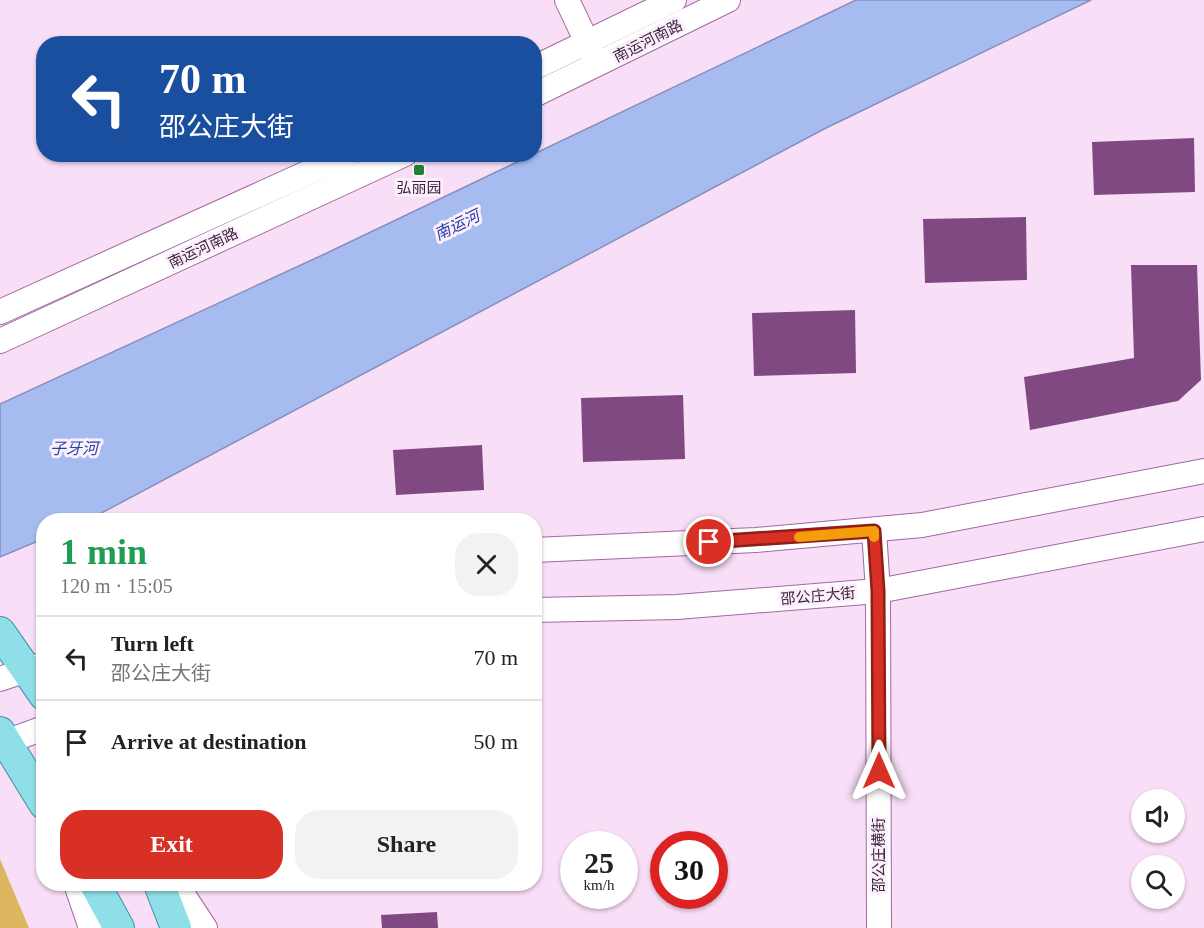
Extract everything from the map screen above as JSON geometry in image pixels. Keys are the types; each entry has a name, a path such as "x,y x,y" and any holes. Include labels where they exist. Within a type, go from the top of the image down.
{"main road":[{"path":"0,632 23,671 36,686"},
{"path":"2,739 36,792"},
{"path":"98,891 119,928"},
{"path":"162,891 176,928"}],"street":[{"path":"567,0 598,65"},
{"name":"南运河南路","path":"542,64 674,0"},
{"name":"南运河南路","path":"542,91 728,0"},
{"name":"南运河南路","path":"0,312 331,162"},
{"name":"南运河南路","path":"0,342 388,162"},
{"path":"542,550 756,540 874,531 975,516 1204,471"},
{"name":"邵公庄大街","path":"542,610 677,606 878,591 1204,529"},
{"name":"邵公庄横街","path":"874,531 878,591 879,928"},
{"path":"2,739 36,731"},
{"path":"78,891 91,928"},
{"path":"181,891 205,928"}],"shaded area":[{"path":"0,859 29,928 0,928"}],"water":[{"name":"子牙河","path":"856,0 1091,0 824,129 101,513 36,513 36,542 0,557 0,404 517,162 542,162 542,150"}],"building":[{"path":"1194,138 1195,192 1094,195 1092,142"},
{"path":"1026,217 1027,280 925,283 923,219"},
{"path":"1131,265 1197,265 1201,380 1178,401 1030,430 1024,377 1134,358"},
{"path":"855,310 856,373 754,376 752,313"},
{"path":"683,395 685,459 583,462 581,398"},
{"path":"482,445 484,490 396,495 393,450"},
{"path":"437,912 438,928 382,928 381,915"}],"slow traffic":[{"path":"799,537 874,531 874,537"}],"place":[{"name":"弘丽园","path":"419,170"}],"route":[{"path":"709,542 874,531 878,591 879,771"}],"water label":[{"name":"南运河","path":"457,225"}]}
